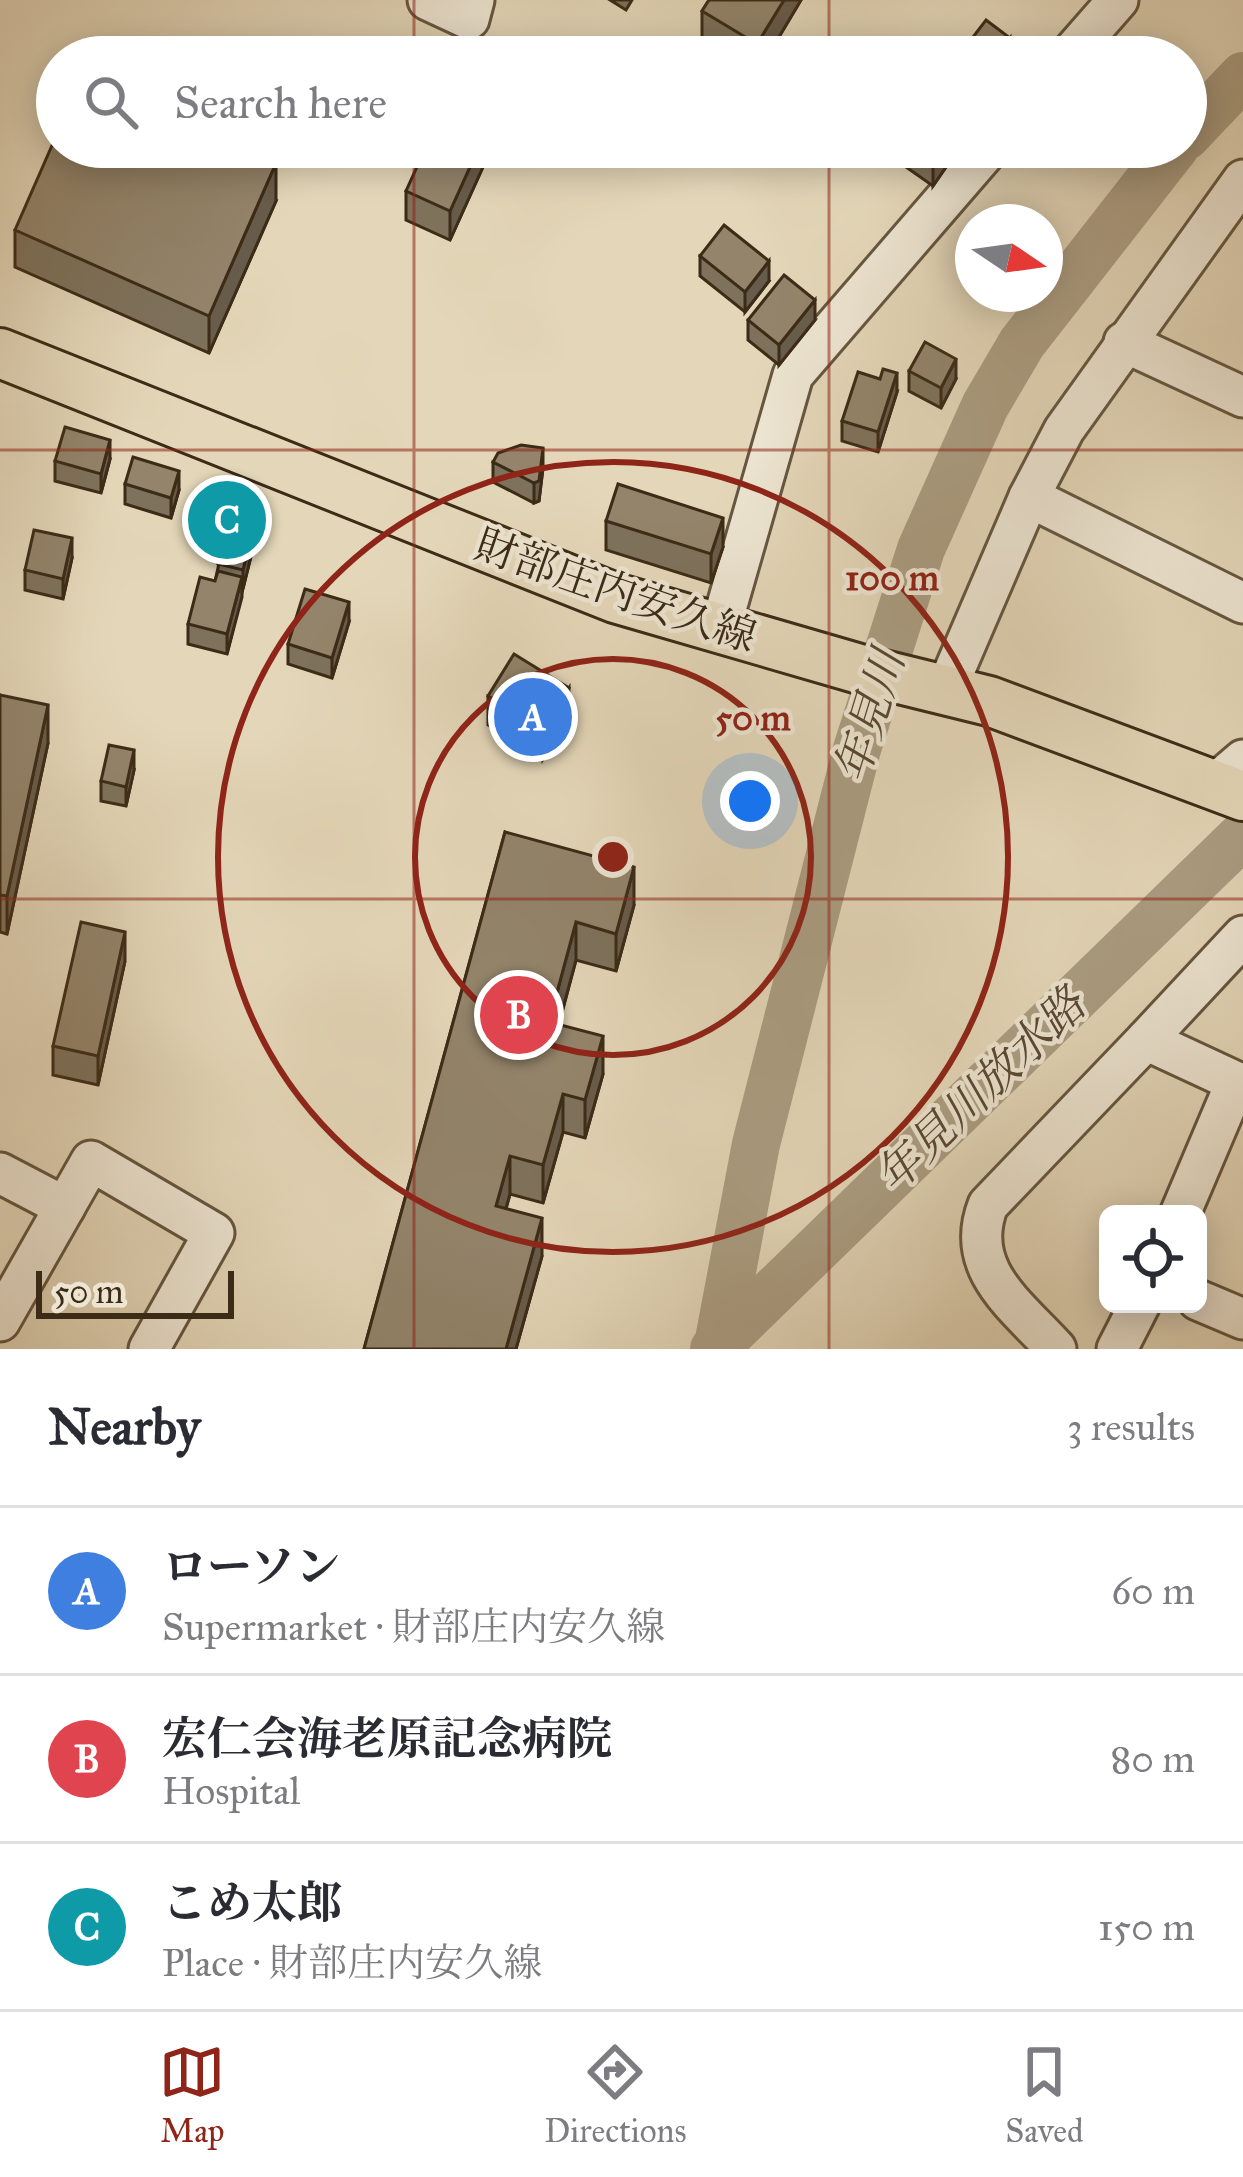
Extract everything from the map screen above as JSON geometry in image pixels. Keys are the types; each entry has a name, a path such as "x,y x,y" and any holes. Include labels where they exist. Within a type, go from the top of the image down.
{"main road":[{"name":"財部庄内安久線","path":"0,353 615,598 989,701 1234,783"}],"street":[{"path":"428,0 469,19 474,0"},
{"path":"1086,36 1118,0"},
{"path":"720,630 793,375 972,168"},
{"path":"936,688 1064,430 1124,342 1238,193"},
{"path":"1124,342 1243,397"},
{"path":"1029,497 1243,603"},
{"path":"1056,1349 986,1272 979,1228 988,1205 1243,936"},
{"path":"1146,1040 1239,1083 1184,1205"},
{"path":"0,1321 91,1161 214,1233 149,1349"},
{"path":"0,1173 64,1207"},
{"path":"1207,1304 1243,1319"},
{"path":"1117,1349 1135,1313"}],"building":[{"path":"709,0 784,0 762,36 744,36 702,11"},
{"path":"986,20 1007,36 974,36"},
{"path":"42,168 274,168 209,316 15,230"},
{"path":"416,168 469,168 450,211 406,191"},
{"path":"724,225 769,261 745,292 700,256"},
{"path":"784,275 815,300 779,345 748,320"},
{"path":"925,342 956,359 941,388 909,371"},
{"path":"883,369 897,373 878,432 842,421 858,372 880,379"},
{"path":"65,427 110,440 101,474 55,461"},
{"path":"521,445 543,448 539,481 534,483 493,462 498,453"},
{"path":"133,457 179,471 171,498 125,484"},
{"path":"618,484 723,518 711,554 606,521"},
{"path":"212,498 246,508 242,522 207,512"},
{"path":"249,504 259,506 256,523 246,521"},
{"path":"227,526 252,532 243,570 218,564"},
{"path":"34,530 72,538 63,579 25,570"},
{"path":"218,571 242,577 227,634 188,624 200,577 215,581"},
{"path":"305,589 349,602 332,658 288,644"},
{"path":"514,654 569,688 543,730 488,696"},
{"path":"0,695 48,705 7,896 0,895"},
{"path":"109,745 134,750 126,787 101,781"},
{"path":"505,832 634,867 616,934 576,922 549,1022 603,1036 585,1100 563,1094 543,1165 510,1156 496,1206 542,1218 506,1349 364,1349"},
{"path":"81,922 125,932 98,1056 53,1046"}],"waterway":[{"name":"年見川","path":"1207,114 1243,76"},
{"name":"年見川","path":"718,1345 756,1144 857,749 921,549 985,406 1022,343 1159,168"},
{"name":"年見川放水路","path":"714,1349 1243,835"}],"place":[{"name":"こめ太郎","path":"227,520"},
{"name":"ローソン","path":"533,717"},
{"name":"宏仁会海老原記念病院","path":"519,1015"}]}
